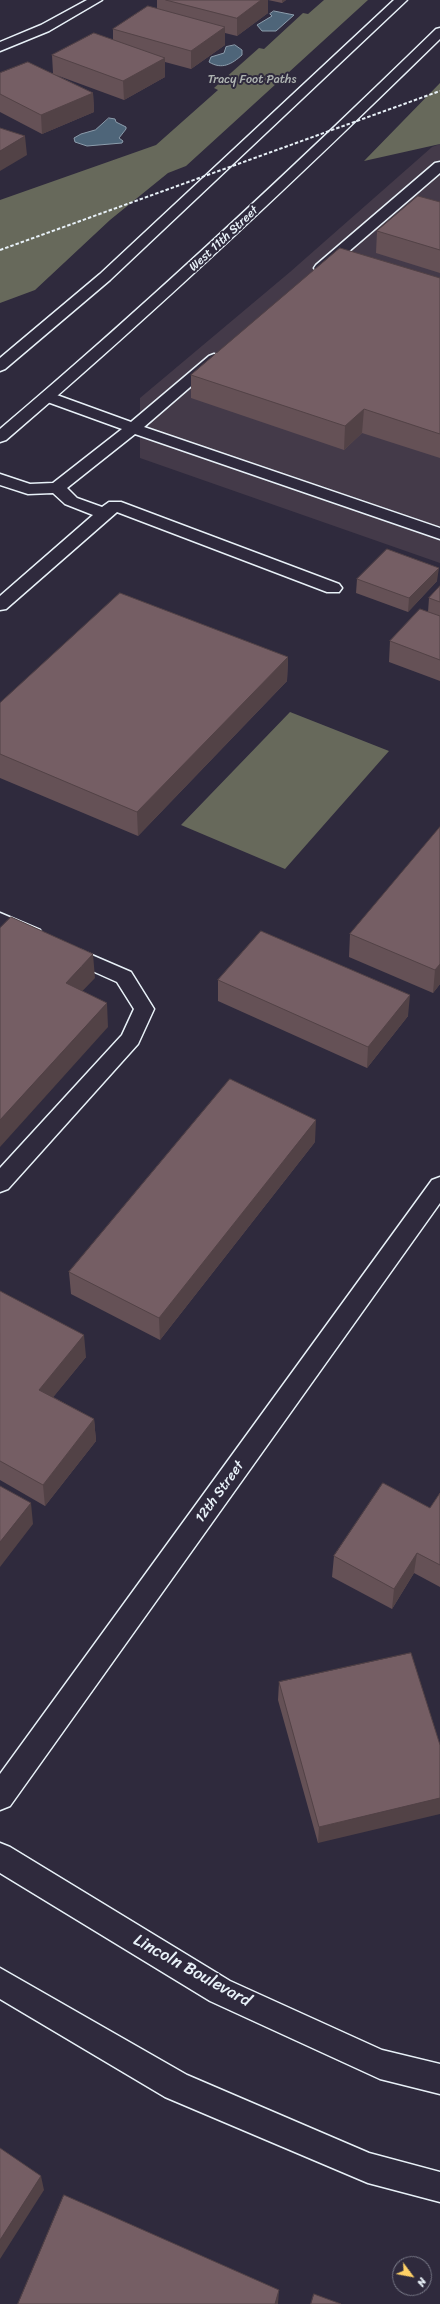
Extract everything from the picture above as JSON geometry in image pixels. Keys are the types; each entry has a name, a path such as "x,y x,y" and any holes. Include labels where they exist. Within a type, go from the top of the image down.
{"main road":[{"path":"0,47 46,28 96,0"},
{"path":"0,366 105,277 400,0"},
{"name":"West 11th Street","path":"0,436 48,397 242,224 440,32"},
{"path":"312,276 407,202 440,166"},
{"path":"336,256 350,260"},
{"path":"0,479 28,488 57,488 133,428 222,352"},
{"path":"48,397 133,428 440,534"},
{"path":"57,488 71,501 104,514"},
{"path":"0,605 115,505 333,588"},
{"path":"0,920 124,977 144,1009 131,1039 0,1183"},
{"name":"12th Street","path":"0,1798 440,1186"},
{"name":"Lincoln Boulevard","path":"0,1857 220,1990 380,2064 440,2079"},
{"path":"0,1983 176,2086 368,2168 440,2187"}],"shaded area":[{"path":"440,144 440,563 140,458 140,398 290,272 432,147"}],"green space":[{"name":"Tracy Foot Paths","path":"324,0 368,0 186,166 168,173 110,220 35,290 0,303 0,200 156,145 218,90 214,88 259,48 264,49 303,13 308,14"},
{"path":"440,83 440,144 364,161"},
{"path":"290,712 389,751 285,869 181,825"}],"water":[{"path":"274,11 294,15 276,31 262,31 257,25 272,16 270,14"},
{"path":"235,45 242,50 242,55 231,63 218,66 209,62 211,57 224,53 226,47"},
{"path":"109,118 115,119 116,122 126,127 119,138 123,141 122,143 87,146 75,142 74,138 81,134 95,130"}],"building":[{"path":"166,0 261,0 237,18"},
{"path":"148,6 225,27 191,51 113,29"},
{"path":"94,33 165,58 123,81 52,55"},
{"path":"28,62 93,93 41,115 0,94 0,73"},
{"path":"0,128 25,136 0,151"},
{"path":"418,196 440,202 440,250 377,231"},
{"path":"340,248 440,278 440,434 364,409 345,426 191,375"},
{"path":"387,549 439,568 409,598 357,579"},
{"path":"440,586 440,602 429,598"},
{"path":"120,593 288,657 137,812 0,754 0,703"},
{"path":"420,609 440,616 440,660 390,641"},
{"path":"440,827 440,964 435,970 350,934"},
{"path":"11,917 93,954 66,983 107,1003 0,1120 0,928"},
{"path":"261,931 410,995 368,1047 218,980"},
{"path":"230,1079 316,1120 159,1318 69,1272"},
{"path":"0,1291 84,1335 39,1390 94,1419 43,1485 0,1461"},
{"path":"383,1483 430,1508 440,1493 440,1565 417,1553 394,1589 334,1556"},
{"path":"0,1486 31,1503 0,1542"},
{"path":"411,1653 440,1745 440,1798 319,1827 279,1682"},
{"path":"0,2148 41,2176 0,2240"},
{"path":"64,2195 279,2290 275,2304 18,2304"},
{"path":"314,2294 341,2304 311,2304"}],"railway":[{"path":"0,250 440,91"}]}
